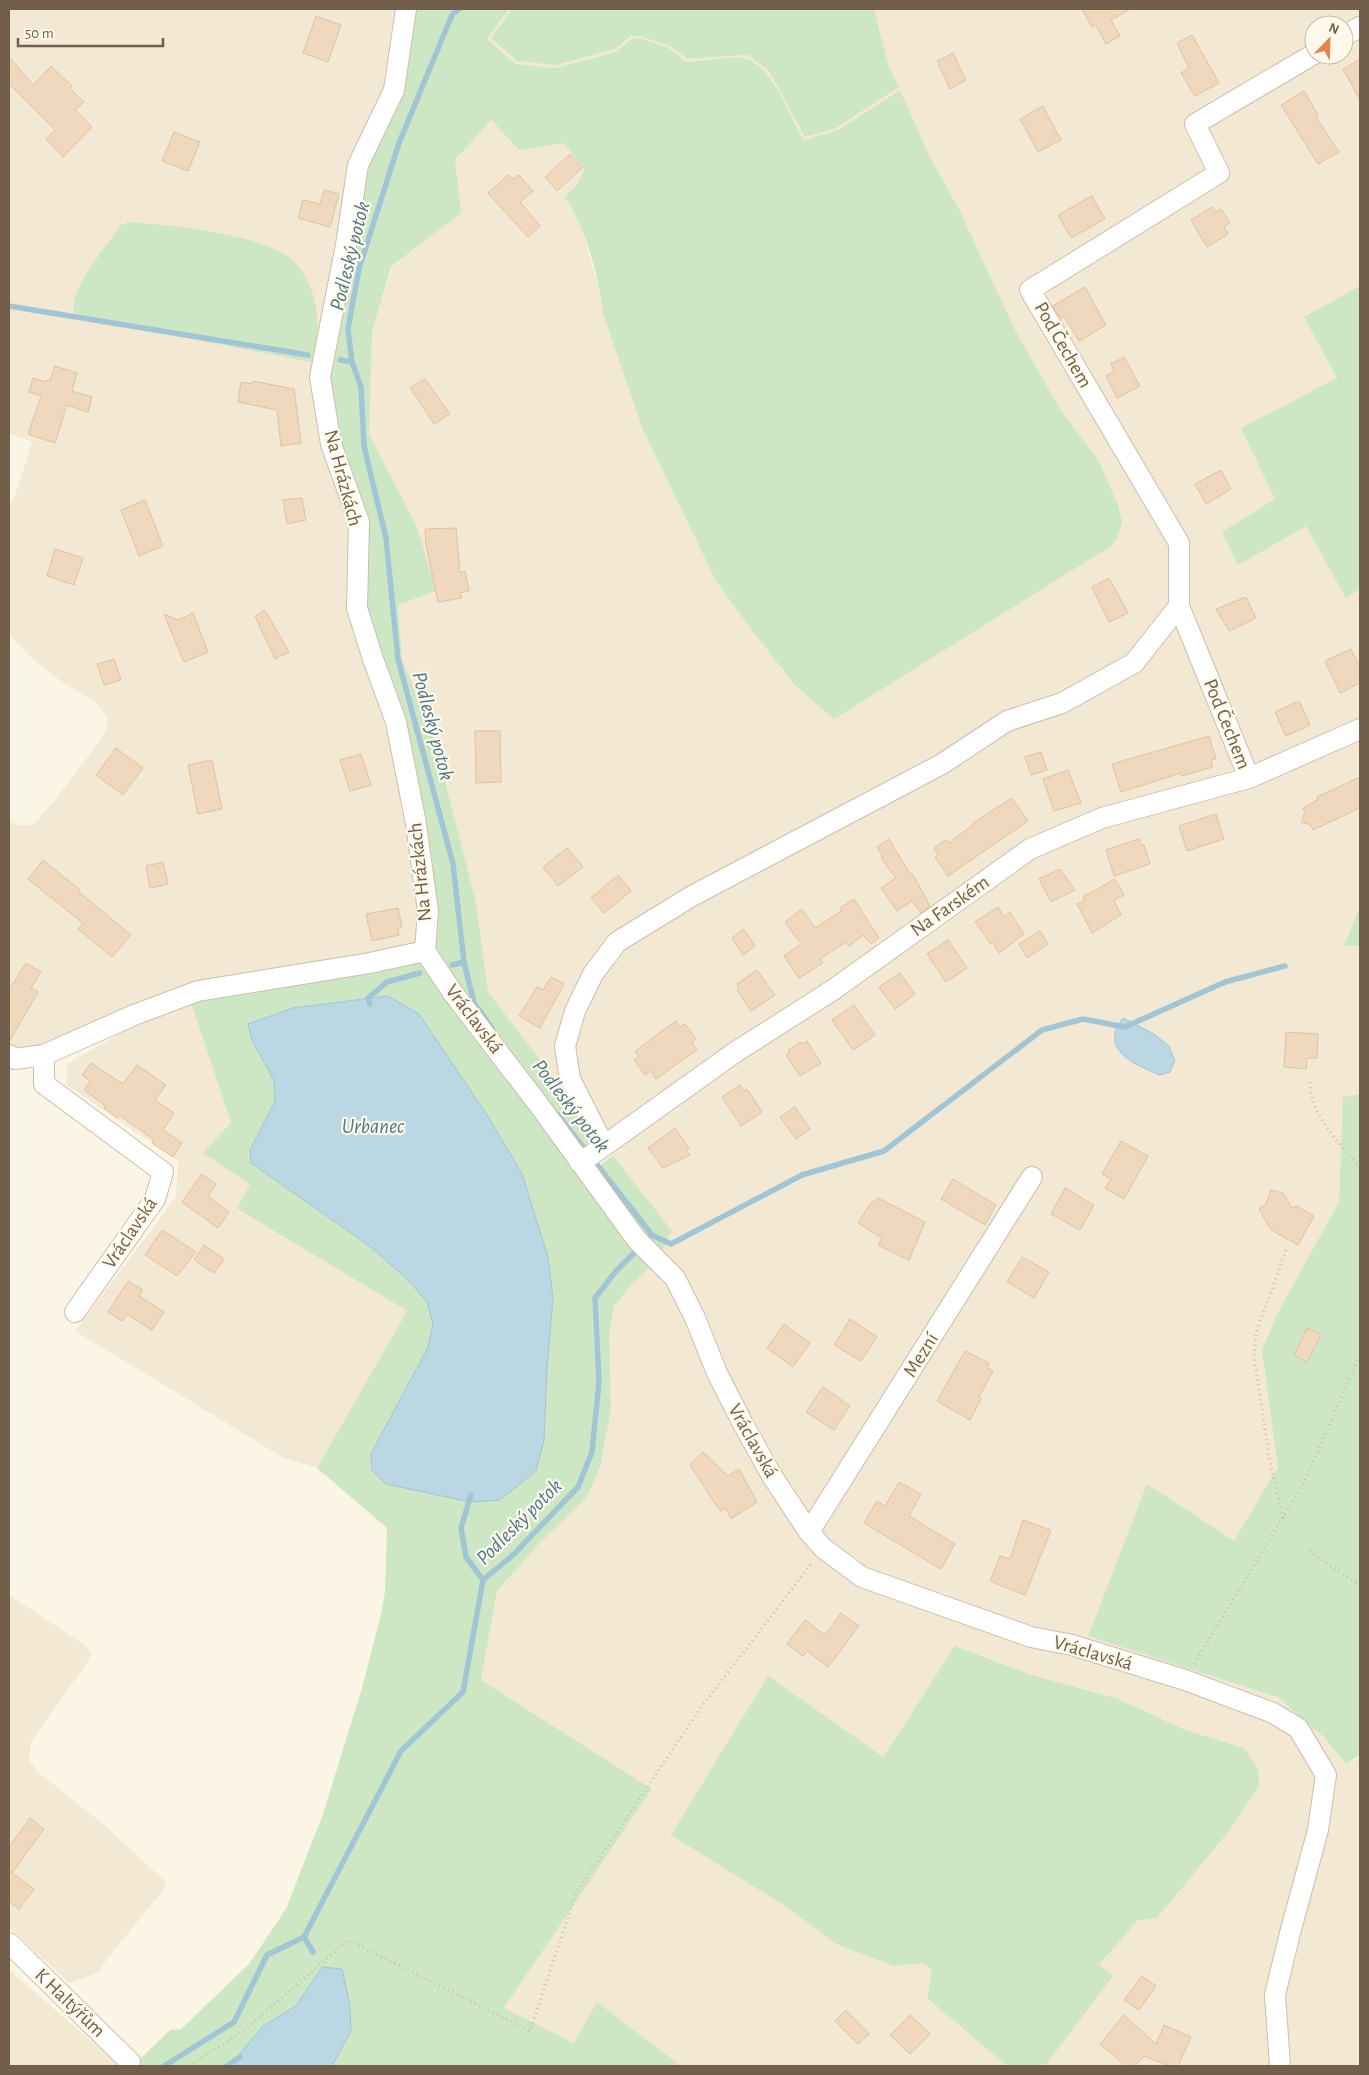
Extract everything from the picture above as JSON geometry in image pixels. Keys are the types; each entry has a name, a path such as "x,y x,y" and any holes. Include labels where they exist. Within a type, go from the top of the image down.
{"street":[{"name":"Na Hrázkách","path":"406,9 394,90 358,165 346,246 320,377 331,444 359,522 358,608 373,659 396,722 416,824 428,911 425,951"},
{"name":"Pod Čechem","path":"1249,778 1179,606 1180,543 1030,290 1219,173 1195,124 1304,60"},
{"path":"591,1155 570,1079 565,1046 575,1011 593,974 617,942 692,896 942,764 1007,721 1062,703 1134,663 1179,606"},
{"name":"Na Farském","path":"591,1155 734,1053 833,990 1030,849 1102,818 1249,778 1360,729"},
{"path":"9,1055 15,1059 44,1055 134,1015 198,991 353,966 425,951"},
{"name":"Vráclavská","path":"425,951 453,993 539,1105 591,1155 641,1245 674,1278 695,1318 717,1373 743,1424 772,1476 809,1532 823,1548 862,1577 1031,1637 1072,1645 1185,1680 1273,1713 1298,1728 1326,1775 1318,1830 1275,1996 1280,2066"},
{"name":"Vráclavská","path":"44,1055 44,1084 163,1172 155,1199 75,1312"},
{"name":"Mezní","path":"809,1532 1032,1177"},
{"name":"K Haltýřům","path":"9,1943 130,2062"}],"path":[{"path":"1310,1082 1310,1097 1319,1118 1360,1168"},
{"path":"1282,1518 1269,1456 1254,1356 1258,1326 1287,1247"},
{"path":"1185,1680 1305,1481 1360,1355"},
{"path":"189,2066 247,2028 348,1940 530,2032 576,1893 702,1706 823,1548"},
{"path":"1310,1551 1360,1586"}],"shaded area":[{"path":"13,9 409,9 349,246 378,664 428,948 217,979 43,1049 9,1053 9,821 16,825 33,825 103,737 107,727 107,716 97,703 62,682 29,656 9,634 9,506 15,496 32,442 9,433 9,13"},
{"path":"509,9 512,9 491,38 615,49 631,36 639,36 670,46 687,59 748,55 769,71 778,87 899,87 889,67 874,9 1360,9 1360,912 1357,913 1344,946 1360,946 1360,1094 1343,1097 1339,1202 1277,1314 1262,1350 1279,1467 1234,1541 1147,1485 1088,1635 1277,1697 1324,1737 1346,1764 1360,1757 1360,2066 1045,2066 1113,1976 1099,1965 1138,1920 1244,1748 1185,1731 1119,1699 1032,1675 956,1646 899,1731 790,1909 836,1944 909,1963 923,1963 932,1970 927,1998 1007,2066 681,2066 597,2003 574,2043 504,2008 652,1789 481,1680 497,1591 537,1546 587,1497 600,1468 611,1410 609,1335 614,1306 672,1231 488,992 476,903 433,733 402,660 398,605 436,591 369,434 372,333 392,267 460,213 455,160 491,120 519,150 564,142 584,170 577,184 565,197 580,223 601,297 603,313 642,428 716,581 795,685 1118,505 1099,461 1060,409 1015,330 960,211 930,157 900,90 838,130 804,140 775,86 765,72 747,58 686,62 667,47 631,39 616,52 556,68 516,64 487,39"},
{"path":"188,994 251,1184 237,1210 407,1311 317,1468 284,1458 75,1331 176,1197 178,1161 67,1085 67,1064"},
{"path":"9,1595 86,1646 91,1653 88,1661 31,1742 29,1760 38,1772 103,1824 165,1881 164,1889 107,1959 98,1973 69,1983 9,1927"},
{"path":"9,1970 120,2066 9,2066"}],"green space":[{"path":"409,9 509,9 487,39 516,64 556,68 616,52 631,39 639,38 667,47 686,62 726,58 747,59 757,64 773,83 804,140 838,130 900,90 930,157 960,211 1015,330 1060,409 1099,461 1118,505 1122,522 1117,538 1111,546 834,719 795,685 716,581 642,428 603,313 590,252 579,223 565,197 577,184 584,170 564,143 519,150 491,120 455,160 461,213 391,267 372,333 369,434 417,527 436,591 398,605 402,659 433,733 476,903 488,992 582,1114 589,1131 589,1141 579,1156 428,948 431,908 361,607 362,520 324,378 362,166"},
{"path":"512,9 874,9 889,67 899,87 836,128 805,137 769,71 748,55 687,59 670,46 639,36 631,36 615,49 556,65 517,61 491,38"},
{"path":"129,222 219,233 266,246 284,254 297,265 305,276 315,300 318,337 315,363 145,330 74,313 77,292 90,268 121,225"},
{"path":"1360,286 1360,589 1346,598 1306,526 1238,565 1222,532 1275,499 1241,428 1337,378 1304,317"},
{"path":"1360,912 1360,946 1344,946 1357,913"},
{"path":"425,951 589,1174 613,1155 672,1231 656,1261 631,1285 614,1306 609,1335 611,1410 600,1467 587,1497 537,1546 497,1591 481,1680 652,1789 504,2008 574,2043 597,2002 681,2066 133,2066 171,2029 181,2029 249,1964 286,1909 323,1814 362,1688 381,1614 385,1591 387,1528 317,1468 407,1311 237,1209 250,1184 203,1153 231,1123 188,994"},
{"path":"1360,1094 1360,1755 1346,1764 1324,1737 1277,1697 1088,1636 1147,1484 1234,1541 1278,1467 1262,1350 1277,1314 1339,1202 1343,1097"},
{"path":"955,1646 1032,1675 1119,1699 1185,1730 1244,1748 1258,1768 1259,1785 1229,1831 1157,1918 1138,1920 1099,1965 1113,1976 1045,2066 1007,2066 927,1998 932,1970 923,1963 894,1966 836,1944 790,1909 671,1835 768,1676 883,1757"}],"water":[{"name":"Urbanec","path":"388,996 419,1014 489,1118 522,1174 548,1257 553,1298 547,1367 544,1440 536,1471 500,1500 470,1502 386,1484 372,1470 371,1454 428,1347 433,1324 427,1302 409,1281 371,1247 251,1163 250,1150 275,1101 274,1081 252,1040 248,1024 293,1008"},
{"path":"1123,1018 1154,1034 1169,1046 1175,1061 1170,1072 1160,1075 1140,1066 1123,1055 1117,1047 1115,1039 1116,1029"},
{"path":"322,1967 342,1969 350,2006 351,2031 332,2066 230,2066 263,2026 296,2006"}],"building":[{"path":"1082,9 1131,9 1111,20 1120,36 1106,44 1096,25 1092,27"},
{"path":"316,16 341,25 328,62 303,53"},
{"path":"1192,35 1219,83 1195,96 1181,73 1189,68 1177,43"},
{"path":"953,53 966,80 950,89 937,61"},
{"path":"9,57 33,85 51,66 72,86 70,88 84,102 75,110 92,127 63,157 46,139 55,130 9,84"},
{"path":"1360,59 1360,100 1343,69 1354,65 1354,63"},
{"path":"1304,91 1318,115 1316,117 1339,152 1318,164 1281,105"},
{"path":"1043,106 1061,140 1038,152 1020,119"},
{"path":"174,132 200,142 188,171 162,161"},
{"path":"570,154 582,168 557,191 545,177"},
{"path":"508,175 513,179 519,175 533,191 520,202 540,226 528,237 488,193"},
{"path":"324,190 339,194 330,227 298,218 303,200 320,204"},
{"path":"1092,196 1105,219 1071,238 1058,215"},
{"path":"1212,207 1216,212 1221,209 1230,223 1224,227 1228,234 1207,247 1191,220"},
{"path":"1085,287 1106,325 1079,341 1064,316 1061,319 1053,306"},
{"path":"1124,357 1140,386 1117,398 1106,376 1114,371 1111,364"},
{"path":"55,366 77,373 72,391 92,397 88,412 67,405 55,443 28,434 41,396 29,392 33,378 46,382 46,380 50,381"},
{"path":"425,379 450,414 434,424 410,388"},
{"path":"253,381 294,389 301,443 281,446 277,410 238,402 241,382 253,384"},
{"path":"1221,470 1231,489 1206,504 1195,484"},
{"path":"302,498 306,520 287,524 283,500"},
{"path":"145,500 163,546 139,556 121,510"},
{"path":"456,528 460,573 465,571 469,591 460,593 462,598 438,602 426,545 425,529"},
{"path":"55,549 83,558 74,585 47,576"},
{"path":"1109,578 1128,613 1109,622 1092,587"},
{"path":"1246,597 1256,618 1229,631 1216,609"},
{"path":"265,610 289,652 275,659 255,616"},
{"path":"193,613 208,652 184,662 164,614 178,620"},
{"path":"1351,649 1360,668 1360,683 1340,693 1325,661"},
{"path":"114,659 121,680 104,685 97,664"},
{"path":"1299,701 1310,725 1286,736 1275,712"},
{"path":"475,731 500,731 501,782 476,783"},
{"path":"1209,736 1216,759 1211,760 1213,767 1182,776 1181,773 1121,792 1112,764"},
{"path":"116,748 143,768 123,795 96,775"},
{"path":"1041,752 1047,770 1031,775 1025,757"},
{"path":"361,754 371,785 350,791 340,760"},
{"path":"212,760 222,809 198,814 188,765"},
{"path":"1068,770 1081,803 1054,811 1043,779"},
{"path":"1360,777 1360,808 1313,830 1311,825 1301,822 1305,813 1303,808 1318,800 1317,797"},
{"path":"1012,798 1028,821 948,876 935,857 938,855 934,848 946,840 949,843 973,823"},
{"path":"1216,814 1224,839 1187,851 1179,826"},
{"path":"889,839 910,874 912,873 930,906 921,913 912,901 897,911 881,888 896,878 881,858 883,857 877,847"},
{"path":"1139,839 1141,845 1144,845 1150,864 1114,876 1106,850"},
{"path":"567,848 583,867 558,886 543,867"},
{"path":"43,860 131,935 112,957 78,929 83,923 28,879"},
{"path":"163,862 168,884 150,888 146,866"},
{"path":"1060,869 1075,890 1051,902 1039,879"},
{"path":"618,875 631,891 604,913 591,898"},
{"path":"1115,879 1124,895 1114,900 1121,915 1092,933 1077,904 1084,901 1083,897"},
{"path":"854,899 879,938 871,944 863,935 849,946 846,942 820,959 823,963 799,978 784,956 801,944 785,922 802,909 815,928 843,910 840,908"},
{"path":"998,907 1004,917 1010,912 1024,934 999,953 975,922"},
{"path":"398,908 402,927 398,928 399,935 372,941 366,914"},
{"path":"744,929 755,946 743,955 732,938"},
{"path":"1040,931 1048,944 1027,958 1019,944"},
{"path":"948,940 967,968 946,982 927,954"},
{"path":"26,963 41,972 31,988 38,992 9,1042 9,990"},
{"path":"757,970 775,995 751,1011 737,990 739,988 737,984"},
{"path":"900,973 915,994 895,1009 879,987"},
{"path":"551,977 564,984 540,1028 519,1016 537,987 543,990"},
{"path":"854,1005 875,1035 853,1050 832,1020"},
{"path":"676,1021 680,1027 685,1024 696,1039 692,1042 697,1050 656,1079 651,1071 645,1075 634,1060 639,1056 635,1051"},
{"path":"1286,1032 1318,1034 1317,1058 1307,1058 1306,1069 1284,1067"},
{"path":"807,1041 821,1063 800,1076 786,1055 790,1053 788,1050 801,1042 803,1044"},
{"path":"91,1063 123,1084 137,1065 166,1085 155,1100 174,1113 163,1130 182,1143 173,1157 152,1143 154,1140 119,1115 117,1118 104,1108 106,1106 84,1090 90,1081 82,1075"},
{"path":"740,1085 744,1091 747,1089 762,1112 741,1126 722,1097"},
{"path":"795,1107 810,1129 796,1139 780,1117"},
{"path":"675,1128 689,1148 686,1150 690,1155 663,1168 648,1148"},
{"path":"1121,1141 1148,1156 1124,1199 1105,1188 1111,1179 1102,1174"},
{"path":"202,1174 216,1184 208,1196 229,1212 218,1228 182,1202"},
{"path":"953,1179 996,1205 985,1225 941,1199"},
{"path":"1065,1188 1094,1205 1080,1230 1051,1214"},
{"path":"1271,1190 1283,1193 1292,1208 1297,1206 1314,1216 1298,1245 1271,1230 1259,1209 1266,1204"},
{"path":"878,1198 925,1222 909,1260 878,1245 882,1238 858,1223 872,1201 875,1202"},
{"path":"162,1230 196,1252 177,1276 145,1255"},
{"path":"204,1245 224,1259 214,1273 194,1260"},
{"path":"1022,1257 1049,1272 1034,1298 1007,1282"},
{"path":"128,1281 143,1290 139,1296 164,1312 152,1330 127,1314 122,1321 108,1312"},
{"path":"850,1319 877,1337 861,1361 834,1345"},
{"path":"784,1324 810,1343 793,1367 767,1348"},
{"path":"1307,1328 1321,1335 1307,1362 1294,1355"},
{"path":"965,1351 989,1363 987,1368 993,1371 979,1397 981,1399 970,1420 937,1401"},
{"path":"823,1387 850,1406 834,1430 806,1412"},
{"path":"703,1452 728,1476 739,1469 757,1502 731,1519 726,1508 720,1511 690,1465"},
{"path":"899,1482 921,1494 909,1516 955,1544 941,1569 864,1523 877,1501 885,1506"},
{"path":"1023,1520 1051,1530 1025,1595 990,1581 1000,1556 1010,1559"},
{"path":"841,1613 859,1626 828,1667 807,1651 803,1656 787,1644 805,1620 825,1635"},
{"path":"30,1818 44,1829 12,1873 34,1889 19,1909 9,1902 9,1847"},
{"path":"1142,1976 1156,1986 1139,2010 1124,2000"},
{"path":"846,2010 869,2034 858,2044 835,2021"},
{"path":"910,2015 930,2034 910,2054 890,2035"},
{"path":"1124,2015 1156,2044 1164,2025 1191,2037 1179,2064 1181,2066 1169,2066 1144,2056 1135,2066 1126,2066 1100,2044"}],"waterway":[{"name":"Podleský potok","path":"459,9 452,15 399,143 359,269 348,329 352,362 361,387 364,446 386,538 398,659 453,864 464,962 474,1003 492,1028"},
{"path":"9,306 308,355"},
{"path":"340,360 352,362"},
{"path":"452,965 464,962"},
{"path":"652,1235 671,1244 802,1175 884,1151 1042,1030 1083,1019 1125,1027 1225,982 1285,966"},
{"path":"370,1004 368,998 387,982 420,973"},
{"name":"Podleský potok","path":"164,2066 234,2022 267,1955 304,1937 401,1751 463,1692 483,1580 513,1555 578,1487 592,1452 599,1382 595,1298 616,1271 652,1235 558,1115"},
{"path":"471,1495 461,1528 466,1557 483,1580"},
{"path":"304,1937 313,1952"},
{"path":"227,2066 240,2057"}]}
